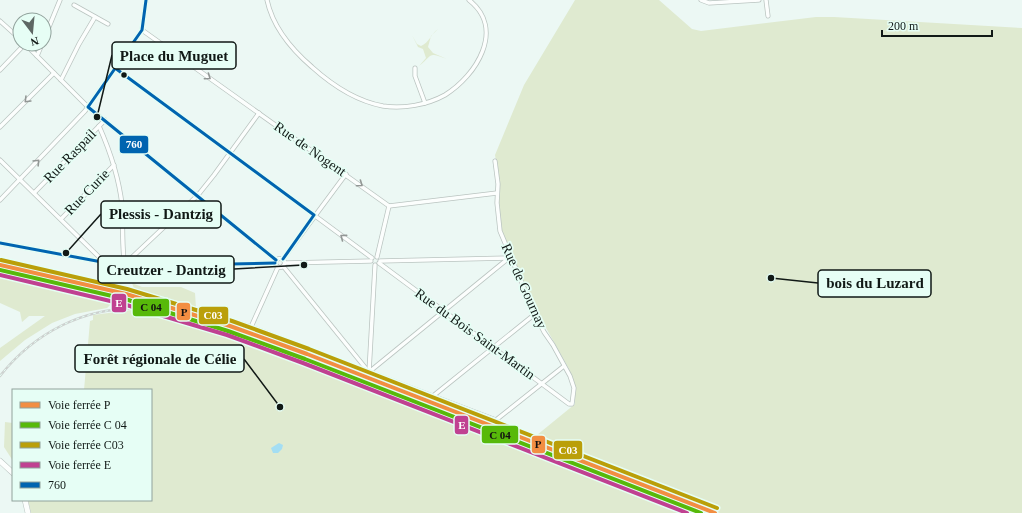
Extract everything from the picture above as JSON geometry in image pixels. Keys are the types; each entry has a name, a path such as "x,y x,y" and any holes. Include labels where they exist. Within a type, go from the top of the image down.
{"street":[{"path":"52,20 60,0"},
{"path":"0,200 88,107 142,30 146,0"},
{"path":"267,0 273,19 279,30 291,46 317,72 342,90 366,101 384,106 404,106 425,103 445,95 460,83 476,66 482,54 486,37 485,24 479,12 469,0"},
{"path":"701,0 709,3 759,0"},
{"path":"766,0 768,16"},
{"path":"74,5 108,24"},
{"path":"61,80 79,44 95,17"},
{"path":"0,20 12,32"},
{"name":"Rue de Nogent","path":"142,30 389,206"},
{"path":"0,70 17,52"},
{"path":"33,52 88,107 198,195 276,261 278,267"},
{"path":"37,56 39,52"},
{"path":"115,68 314,216 371,260 372,264 509,258"},
{"path":"415,68 415,76 425,103"},
{"path":"0,127 54,73"},
{"path":"127,263 198,195 259,113"},
{"name":"Rue Raspail","path":"34,193 105,120"},
{"path":"99,126 108,144 122,205 128,269 124,271 120,270 118,265"},
{"path":"0,160 98,256 101,262"},
{"name":"Rue de Gournay","path":"495,161 498,184 497,203 500,231 509,258 535,314 544,332 553,345 574,388 573,402 571,404"},
{"name":"Rue Curie","path":"61,219 114,165"},
{"path":"251,327 278,267 284,263 314,216 346,174"},
{"path":"369,372 378,263 377,257 389,206 497,193"},
{"path":"0,243 118,265 120,262 276,261 280,258 369,372"},
{"path":"284,263 371,260 377,257"},
{"path":"369,372 509,258"},
{"name":"Rue du Bois Saint-Martin","path":"378,263 571,404"},
{"path":"196,310 251,327 496,420 564,366"},
{"path":"434,396 535,314"},
{"path":"0,461 12,472"},
{"path":"25,501 28,513"}],"green space":[{"path":"575,0 659,0 692,29 701,31 816,17 1022,28 1022,513 31,513 28,501 152,501 152,389 84,389 90,321 93,320 93,315 132,310 135,312 157,314 207,329 285,356 457,425 460,420 527,446 537,435 575,404 575,387 569,369 531,301 501,229 498,201 500,186 495,155 524,85"},
{"path":"412,35 417,44 421,46 424,45 431,37 428,47 433,53 447,59 436,55 431,55 419,66 426,58 423,49 418,47"},
{"path":"0,276 111,298 114,301 107,308 75,314 52,323 25,340 0,361 0,348 45,316 29,316 22,322 20,312 0,303"},
{"path":"132,283 142,287 181,287 195,293 195,311 136,294"},
{"path":"5,422 12,423 12,459 4,447"}],"water":[{"path":"279,443 283,445 282,449 278,453 273,453 271,448"}],"railway":[{"path":"0,376 28,347 62,325 81,318 100,312 120,309 146,309 180,315"},
{"path":"175,314 288,353 460,421"}],"rail line":[{"name":"C03","path":"1,260 127,289 232,321 309,349 717,508"},
{"name":"P","path":"0,265 126,294 230,326 307,354 715,513"},
{"name":"E","path":"0,275 123,304 227,335 303,363 687,513"}],"transit line":[{"name":"760","path":"146,0 142,30 88,107 276,260"},
{"name":"760","path":"115,68 314,215 283,259"},
{"name":"760","path":"0,243 118,265"},
{"name":"760","path":"129,266 275,263"},
{"path":"0,270 125,299 228,331 305,359 701,513"}],"place":[{"name":"Place du Muguet","path":"97,117"},
{"name":"Plessis - Dantzig","path":"66,253"},
{"name":"Creutzer - Dantzig","path":"304,265"},
{"name":"bois du Luzard","path":"771,278"},
{"name":"Forêt régionale de Célie","path":"280,407"}]}
